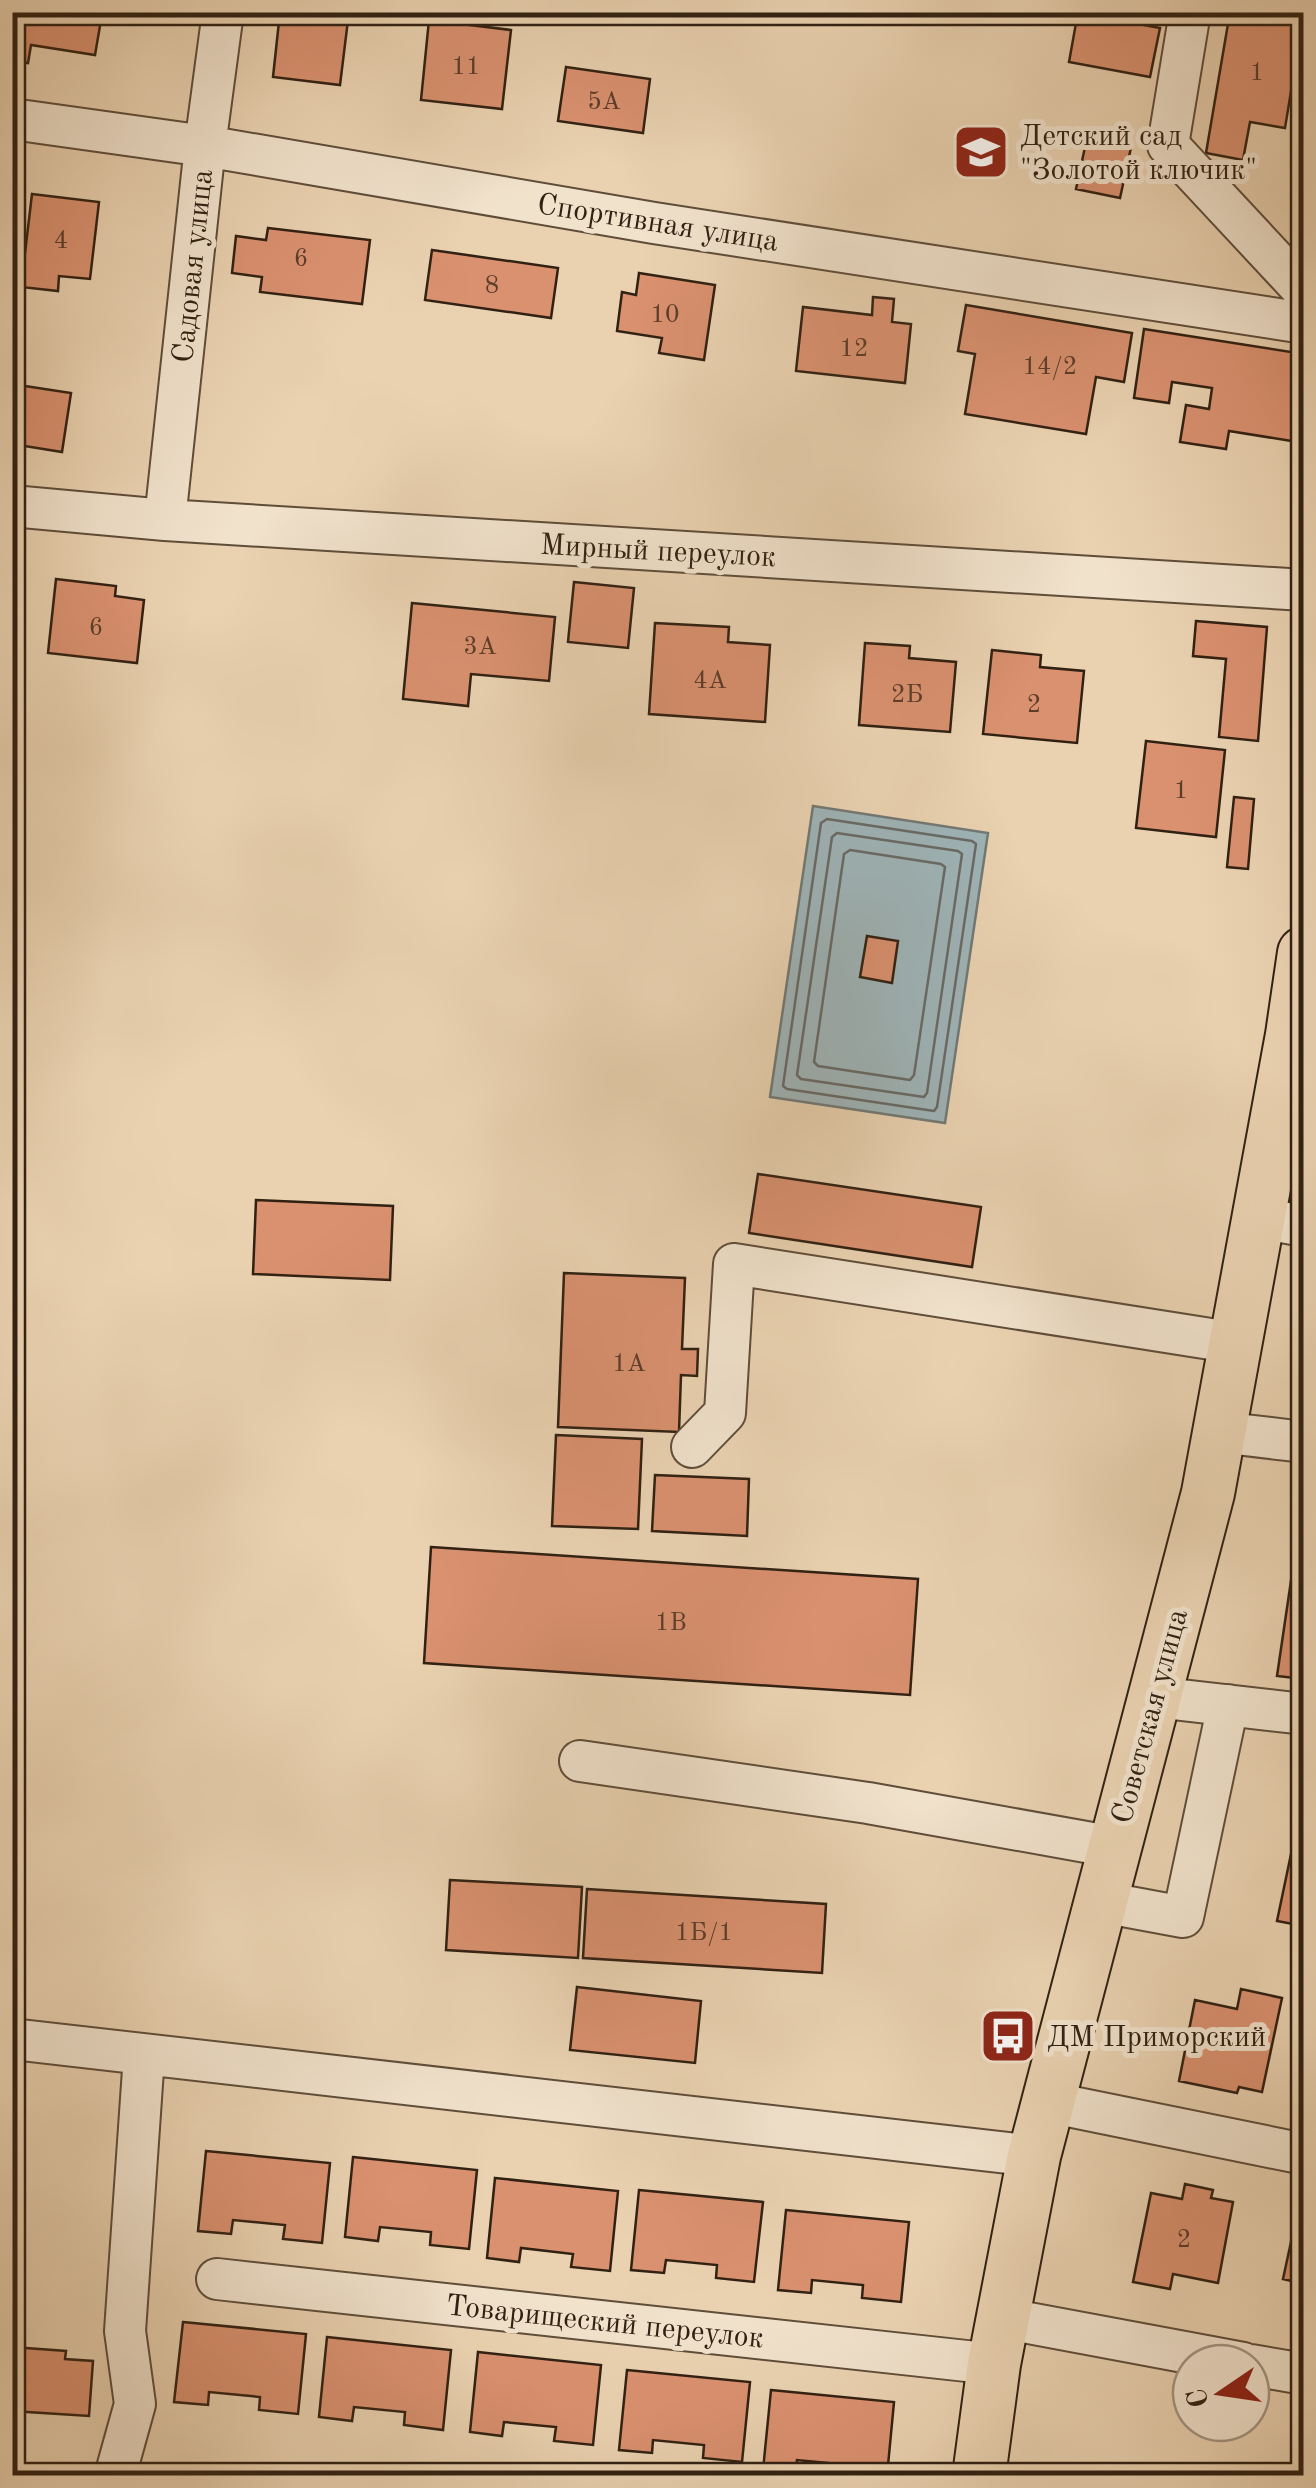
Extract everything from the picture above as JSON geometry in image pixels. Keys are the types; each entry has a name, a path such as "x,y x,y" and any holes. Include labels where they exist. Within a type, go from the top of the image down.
{"main road":[{"name":"Советская улица","path":"979,2476 998,2341 1034,2156 1208,1492 1236,1343 1281,1222 1304,954"}],"street":[{"name":"Садовая улица","path":"165,520 223,12"},
{"path":"1190,12 1168,145 1304,291"},
{"name":"Спортивная улица","path":"12,119 205,146 654,222 1304,324"},
{"name":"Мирный переулок","path":"12,506 165,520 1304,590"},
{"path":"692,1448 725,1412 734,1264 1236,1343"},
{"path":"1219,1432 1304,1442"},
{"path":"1155,1697 1304,1714"},
{"path":"1102,1902 1184,1917 1228,1705"},
{"path":"580,1761 868,1803 1114,1847"},
{"path":"12,2039 1034,2156"},
{"path":"115,2476 135,2404 125,2331 144,2055"},
{"path":"1048,2102 1304,2154"},
{"name":"Товарищеский переулок","path":"217,2278 1171,2357"},
{"path":"1271,2368 1304,2374"}],"water":[{"path":"813,806 988,833 945,1123 770,1097"}],"building":[{"path":"12,12 81,12 81,17 101,20 95,55 31,45 28,63 12,61"},
{"path":"280,12 349,12 340,85 273,77"},
{"path":"1078,12 1119,12 1117,20 1160,28 1150,77 1069,62"},
{"path":"1230,12 1304,12 1285,128 1250,122 1243,160 1206,153"},
{"path":"429,20 511,30 502,109 421,100"},
{"path":"566,67 650,79 643,133 558,121"},
{"path":"1088,133 1132,143 1120,198 1076,189"},
{"path":"32,194 99,202 90,279 59,276 58,291 21,287"},
{"path":"268,228 370,240 362,304 260,292 262,277 232,273 236,236 266,240"},
{"path":"432,250 558,268 551,318 425,300"},
{"path":"639,273 715,285 704,360 659,353 662,338 617,331 622,292 636,295"},
{"path":"873,297 894,299 892,322 911,324 905,383 796,371 803,307 872,315"},
{"path":"966,305 1132,333 1124,382 1096,377 1086,434 965,414 975,354 958,351"},
{"path":"1144,329 1304,354 1304,443 1229,431 1226,449 1180,442 1186,405 1209,409 1212,388 1172,382 1169,403 1134,398"},
{"path":"12,384 71,393 62,452 12,444"},
{"path":"56,579 116,586 115,596 144,600 137,663 48,653"},
{"path":"574,582 634,588 628,648 568,642"},
{"path":"412,603 555,617 549,681 471,674 468,706 403,699"},
{"path":"1196,621 1267,627 1258,741 1219,737 1226,659 1193,656"},
{"path":"655,623 729,627 728,642 770,645 765,722 649,714"},
{"path":"865,643 910,646 909,658 956,662 950,732 859,725"},
{"path":"992,650 1041,655 1040,667 1084,671 1077,743 983,734"},
{"path":"1146,741 1225,750 1216,837 1136,828"},
{"path":"1234,797 1254,799 1248,869 1227,867"},
{"path":"867,936 898,941 892,983 860,977"},
{"path":"758,1174 981,1207 972,1267 749,1233"},
{"path":"256,1200 393,1206 390,1280 253,1274"},
{"path":"564,1273 685,1278 682,1349 698,1349 697,1376 681,1375 679,1432 558,1427"},
{"path":"556,1435 642,1439 638,1529 552,1526"},
{"path":"655,1475 749,1479 747,1536 652,1531"},
{"path":"431,1547 918,1579 910,1695 424,1663"},
{"path":"1293,1567 1304,1569 1304,1679 1277,1676"},
{"path":"1304,1792 1304,1926 1277,1921"},
{"path":"450,1880 582,1887 578,1958 446,1950"},
{"path":"587,1889 826,1904 822,1973 583,1958"},
{"path":"577,1987 701,2001 695,2063 570,2050"},
{"path":"1241,1989 1282,1998 1262,2092 1239,2087 1237,2093 1179,2081 1195,2000 1237,2009"},
{"path":"206,2151 330,2163 322,2243 283,2239 285,2225 233,2220 231,2234 198,2231"},
{"path":"353,2157 477,2170 469,2249 430,2245 431,2232 380,2227 378,2241 345,2237"},
{"path":"495,2178 618,2191 610,2271 571,2267 573,2254 521,2248 519,2262 487,2258"},
{"path":"1185,2184 1213,2190 1211,2198 1233,2202 1218,2283 1173,2274 1170,2289 1133,2282 1151,2193 1182,2199"},
{"path":"639,2190 763,2202 754,2282 716,2278 717,2265 666,2260 664,2273 631,2270"},
{"path":"786,2210 909,2222 901,2302 862,2298 863,2285 812,2280 811,2293 778,2290"},
{"path":"1297,2214 1304,2216 1304,2284 1283,2279"},
{"path":"183,2322 306,2334 298,2414 259,2410 260,2397 209,2392 208,2405 174,2402"},
{"path":"327,2337 451,2350 443,2430 404,2425 405,2412 354,2407 352,2421 319,2417"},
{"path":"12,2347 66,2351 65,2359 93,2361 89,2416 12,2411"},
{"path":"478,2352 601,2365 593,2445 554,2441 556,2427 504,2422 502,2436 470,2432"},
{"path":"627,2370 750,2382 742,2462 703,2458 704,2445 653,2440 652,2453 619,2450"},
{"path":"771,2390 894,2402 887,2476 848,2476 849,2465 797,2460 796,2473 763,2470"}],"place":[{"name":"Детский сад \"Золотой ключик\"","path":"981,152"},
{"name":"ДМ Приморский","path":"1008,2036"}]}
